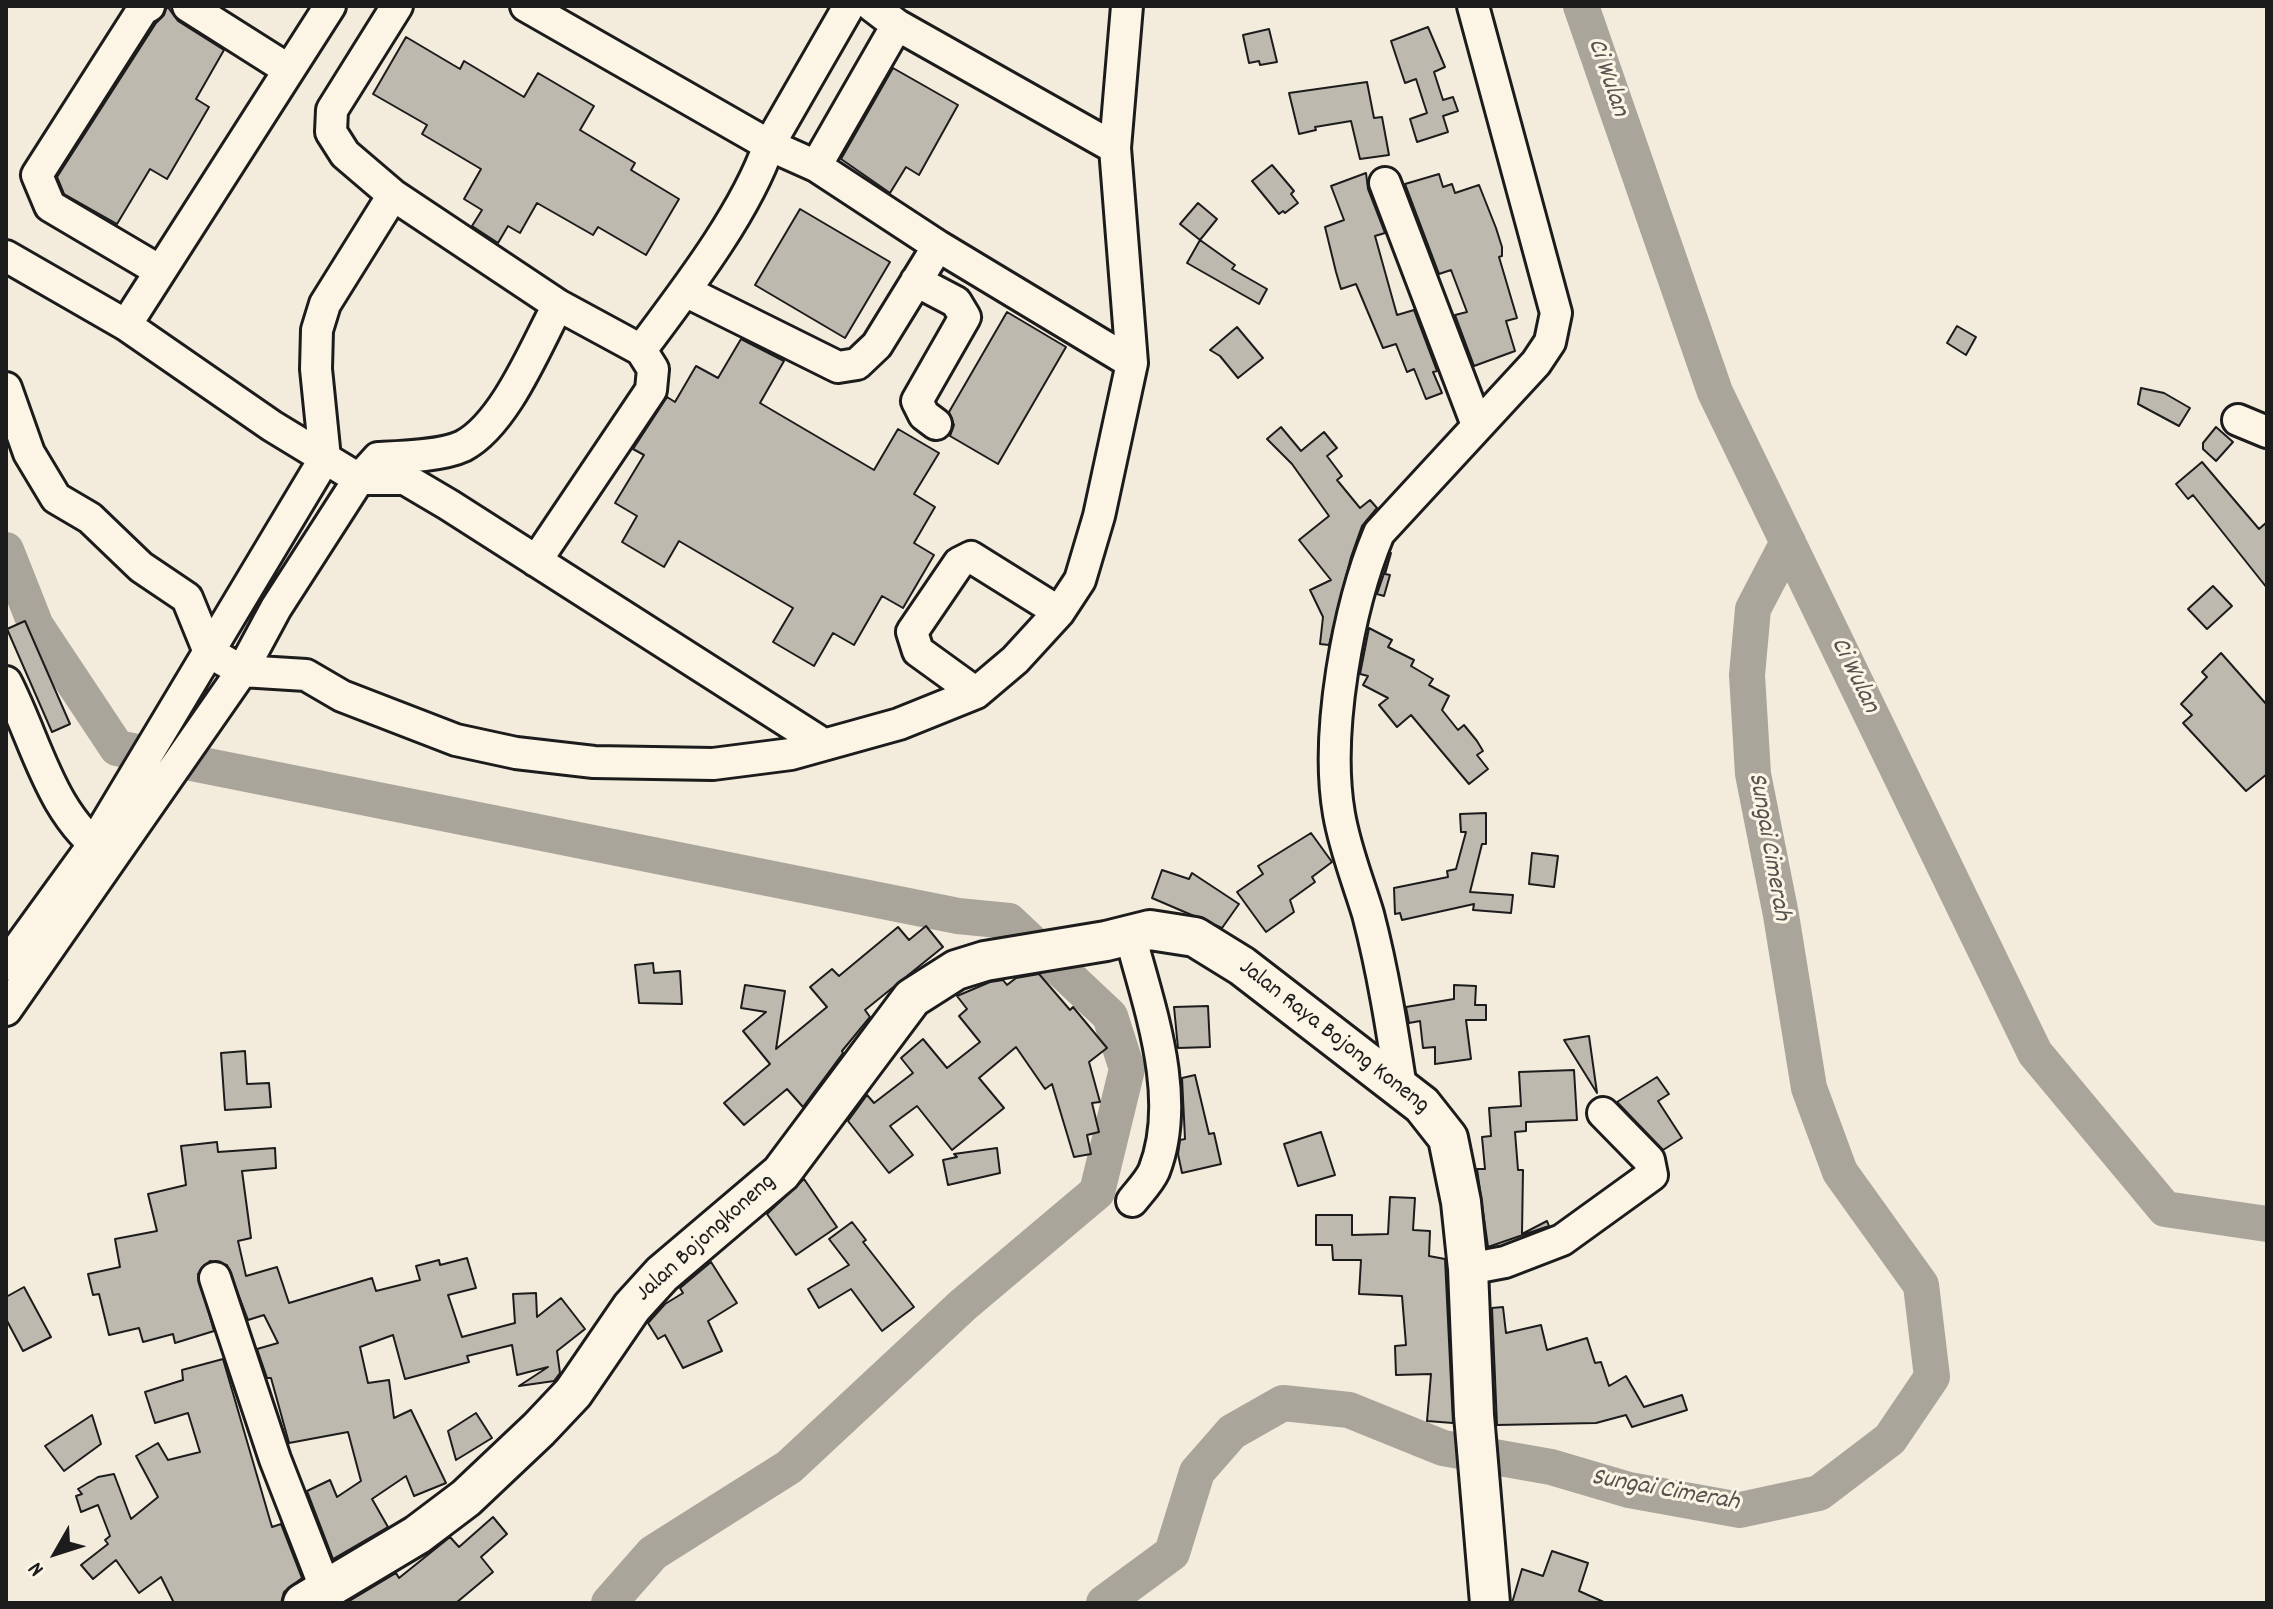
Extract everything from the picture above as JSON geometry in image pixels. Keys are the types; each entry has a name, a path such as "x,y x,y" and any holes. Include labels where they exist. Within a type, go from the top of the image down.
{"main road":[{"name":"Jalan Raya Bojong Koneng","path":"1037,954 1150,930 1195,937 1216,949 1401,1088 1439,1122 1448,1138 1461,1202 1468,1269 1481,1516 1490,1603"},
{"name":"Jalan Bojongkoneng","path":"314,1597 417,1535 466,1498 539,1429 573,1393 632,1307 662,1274 781,1173 912,998 956,970 985,961 1037,954"}],"street":[{"path":"149,6 143,9 37,175 50,206 160,271"},
{"path":"188,6 289,70"},
{"path":"126,325 330,6"},
{"path":"397,6 332,110 331,132 345,154 393,195 558,305 641,350 653,369 651,390 536,561"},
{"path":"526,6 769,145 816,166 938,246 1132,363"},
{"path":"641,350 685,291 760,171 769,145 849,6"},
{"path":"872,6 897,25 1115,148"},
{"path":"6,388 29,453 56,498 90,518 141,567 187,598 209,652 242,671 306,675 342,696 456,740 516,753 643,765 713,764 791,754 899,724 976,693 1015,660 1059,612 1080,580 1099,516 1132,363 1115,148 1127,6"},
{"path":"1401,1088 1386,988 1338,812 1335,748 1356,603 1365,567 1379,533 1536,363 1550,342 1556,313 1473,6"},
{"path":"816,166 897,25"},
{"path":"1385,183 1477,425"},
{"path":"6,1010 146,782 158,738 325,458 316,369 317,330 325,304 393,195"},
{"path":"685,291 838,367 857,364 877,345 938,246"},
{"path":"6,256 126,325 359,479 405,479 823,744"},
{"path":"916,281 956,302 965,317 917,401 924,415 936,424"},
{"path":"146,782 187,748 242,671 276,608 359,479 378,458 409,457 462,447 490,423 558,305"},
{"path":"2238,420 2267,432"},
{"path":"976,693 918,651 913,643 912,632 959,563 971,557 985,563 1059,612"},
{"path":"6,682 64,812 103,852"},
{"path":"6,965 103,852"},
{"path":"1118,938 1160,1064 1164,1112 1153,1174 1132,1201"},
{"path":"1468,1269 1505,1262 1562,1240 1652,1175 1649,1160 1603,1113"},
{"path":"215,1278 275,1459 314,1597"}],"building":[{"path":"167,6 178,21 224,50 196,99 209,107 167,179 150,169 117,224 64,194 57,177"},
{"path":"1428,27 1445,67 1434,72 1443,100 1453,97 1458,111 1443,116 1448,132 1417,142 1410,119 1427,113 1416,79 1405,83 1391,41"},
{"path":"1269,29 1277,62 1249,63 1243,35"},
{"path":"406,37 460,69 464,61 524,97 538,73 594,106 580,130 635,163 631,170 679,199 646,255 598,227 593,235 537,203 520,233 508,226 498,243 472,226 482,210 464,199 481,169 422,134 427,125 373,94"},
{"path":"893,68 958,105 919,175 906,167 890,193 841,159"},
{"path":"1367,82 1374,118 1382,117 1389,155 1360,159 1351,121 1315,127 1316,130 1299,134 1289,93"},
{"path":"1272,165 1294,191 1291,194 1298,203 1285,213 1279,214 1252,181"},
{"path":"1366,173 1368,189 1385,233 1375,236 1397,315 1414,310 1437,371 1433,372 1442,393 1426,399 1414,369 1407,372 1396,344 1383,348 1356,284 1341,289 1336,272 1325,227 1344,220 1331,186"},
{"path":"1439,174 1443,187 1452,184 1455,193 1479,185 1502,247 1502,256 1499,257 1517,318 1506,321 1515,351 1474,366 1455,315 1467,312 1451,270 1439,274 1405,184"},
{"path":"1198,203 1217,219 1200,240 1180,224"},
{"path":"800,209 890,262 845,338 755,285"},
{"path":"1200,240 1235,265 1232,269 1267,289 1259,304 1187,263"},
{"path":"1007,312 1066,347 998,464 950,436 954,425 949,412"},
{"path":"1957,326 1976,337 1966,355 1947,343"},
{"path":"1237,327 1263,358 1238,378 1220,356 1210,350"},
{"path":"741,339 784,361 760,403 874,470 898,429 939,453 914,494 935,507 914,543 934,555 903,608 882,596 854,645 833,633 814,666 773,642 793,608 679,541 664,567 622,542 637,516 615,503 644,455 633,449 667,397 675,402 696,366 718,378"},
{"path":"2141,388 2164,393 2190,408 2179,426 2138,404"},
{"path":"1281,427 1301,451 1324,432 1337,448 1327,456 1342,476 1337,480 1360,508 1370,500 1377,508 1362,526 1351,557 1329,645 1320,644 1323,617 1310,590 1331,580 1299,540 1329,516 1292,464 1267,439"},
{"path":"2216,427 2233,442 2216,461 2203,449 2203,443"},
{"path":"2202,462 2259,529 2267,522 2267,588 2193,495 2188,499 2176,484"},
{"path":"1391,553 1385,574 1390,575 1384,596 1377,594"},
{"path":"2213,586 2232,606 2207,629 2188,609"},
{"path":"25,621 70,724 52,732 7,629"},
{"path":"1369,628 1392,640 1388,647 1414,660 1411,666 1433,679 1429,685 1449,696 1442,710 1458,730 1464,725 1477,741 1483,751 1477,755 1488,769 1469,784 1411,715 1397,727 1379,705 1388,698 1363,685 1368,676 1360,674"},
{"path":"2221,653 2267,705 2267,774 2246,791 2183,723 2192,715 2181,704 2207,677 2202,672"},
{"path":"1486,813 1486,844 1482,844 1470,892 1513,895 1511,913 1473,910 1474,904 1402,920 1400,913 1395,914 1394,888 1448,877 1447,871 1456,869 1466,832 1461,832 1460,814"},
{"path":"1311,833 1332,862 1312,877 1315,882 1290,900 1294,912 1266,932 1237,892 1263,874 1258,866"},
{"path":"1532,853 1558,856 1554,887 1529,884"},
{"path":"1162,870 1189,879 1192,873 1239,904 1222,928 1152,898"},
{"path":"926,926 943,947 865,1010 870,1017 803,1107 787,1089 744,1125 724,1103 770,1064 743,1031 766,1012 741,1008 745,985 785,991 776,1049 827,1007 810,987 832,969 839,976 898,927 909,940"},
{"path":"653,963 654,973 680,971 682,1004 639,1003 635,965"},
{"path":"1039,974 1070,1010 1073,1007 1107,1048 1089,1062 1100,1102 1092,1103 1099,1132 1087,1135 1091,1154 1074,1157 1052,1084 1045,1089 1016,1047 979,1078 1004,1108 952,1150 917,1106 890,1126 913,1155 889,1173 848,1121 867,1095 874,1103 913,1073 901,1058 923,1039 947,1068 980,1042 959,1016 967,1009 957,996 990,982 1003,980 1007,985 1016,978"},
{"path":"1454,985 1476,986 1475,1005 1486,1005 1486,1020 1466,1020 1471,1059 1435,1064 1435,1047 1423,1048 1420,1021 1409,1023 1406,1007 1454,999"},
{"path":"1208,1006 1210,1047 1178,1048 1174,1007"},
{"path":"1589,1036 1597,1093 1564,1040"},
{"path":"245,1051 247,1084 269,1083 271,1107 225,1110 221,1053"},
{"path":"1574,1070 1577,1120 1526,1122 1526,1131 1515,1132 1518,1170 1523,1170 1522,1234 1547,1221 1549,1226 1488,1247 1477,1169 1485,1169 1482,1137 1491,1136 1489,1108 1521,1106 1519,1072"},
{"path":"1195,1075 1209,1134 1214,1133 1221,1164 1182,1173 1178,1154 1180,1140 1185,1139 1182,1078"},
{"path":"1657,1077 1669,1094 1658,1101 1682,1138 1663,1150 1617,1102"},
{"path":"1321,1132 1335,1175 1298,1186 1284,1144"},
{"path":"217,1142 218,1152 275,1148 276,1168 242,1171 251,1238 238,1241 246,1276 277,1267 289,1303 372,1278 376,1291 420,1280 416,1266 439,1260 440,1265 467,1258 476,1288 448,1295 462,1337 515,1323 513,1294 536,1293 537,1317 561,1298 585,1329 557,1351 560,1373 554,1381 519,1386 548,1367 517,1375 512,1345 467,1356 469,1362 405,1379 393,1335 360,1347 368,1383 389,1380 394,1418 411,1410 446,1483 414,1496 406,1476 372,1499 388,1527 333,1559 307,1491 330,1480 337,1497 361,1481 348,1432 289,1443 271,1378 267,1378 257,1349 278,1343 264,1315 248,1320 227,1265 210,1261 198,1274 214,1331 175,1343 173,1334 143,1342 139,1328 109,1335 99,1294 93,1295 88,1274 120,1267 115,1239 157,1231 148,1194 186,1185 181,1146"},
{"path":"997,1148 1000,1173 948,1185 943,1160 957,1157 954,1154"},
{"path":"804,1179 837,1227 796,1255 767,1214"},
{"path":"1390,1197 1415,1198 1413,1230 1430,1231 1429,1256 1445,1259 1453,1423 1427,1421 1431,1374 1396,1375 1395,1346 1406,1345 1402,1296 1359,1294 1361,1260 1333,1260 1332,1245 1316,1245 1316,1215 1352,1215 1352,1235 1388,1234"},
{"path":"852,1222 866,1240 863,1242 914,1307 882,1331 851,1289 819,1308 808,1289 849,1265 829,1239"},
{"path":"711,1262 737,1303 708,1321 722,1351 683,1368 665,1335 658,1339 648,1323 665,1304 683,1293 680,1288"},
{"path":"24,1287 51,1337 23,1351 6,1319 6,1297"},
{"path":"1503,1307 1506,1333 1541,1325 1547,1350 1587,1338 1595,1363 1601,1362 1609,1386 1626,1376 1644,1407 1682,1395 1687,1410 1632,1427 1626,1415 1596,1423 1497,1425 1492,1308"},
{"path":"223,1359 272,1527 281,1524 302,1578 284,1592 281,1603 174,1603 161,1577 139,1593 116,1560 93,1579 81,1565 108,1544 105,1540 110,1536 98,1505 81,1512 76,1496 82,1494 78,1489 98,1477 114,1474 131,1519 158,1497 136,1456 158,1443 168,1460 200,1452 188,1413 155,1423 145,1392 183,1380 182,1370"},
{"path":"476,1413 492,1438 456,1460 448,1431"},
{"path":"92,1415 101,1444 64,1471 45,1446"},
{"path":"493,1517 507,1534 481,1557 493,1572 456,1603 346,1603 396,1573 399,1578 450,1537 459,1547"},
{"path":"1552,1551 1588,1563 1579,1591 1606,1603 1512,1603 1522,1569 1543,1576"}],"waterway":[{"name":"Ci Wulan","path":"1581,6 1715,392 2035,1053 2165,1209 2267,1224"},
{"name":"Sungai Cimerah","path":"1104,1603 1172,1553 1197,1472 1232,1432 1283,1403 1349,1410 1443,1448 1551,1467 1629,1490 1740,1510 1819,1493 1890,1439 1932,1377 1921,1285 1840,1172 1809,1088 1781,915 1753,774 1747,675 1753,609 1788,542"},
{"path":"6,550 36,626 117,748 958,916 1009,921 1110,1016 1127,1069 1097,1192 963,1305 789,1467 653,1553 609,1603"}]}
